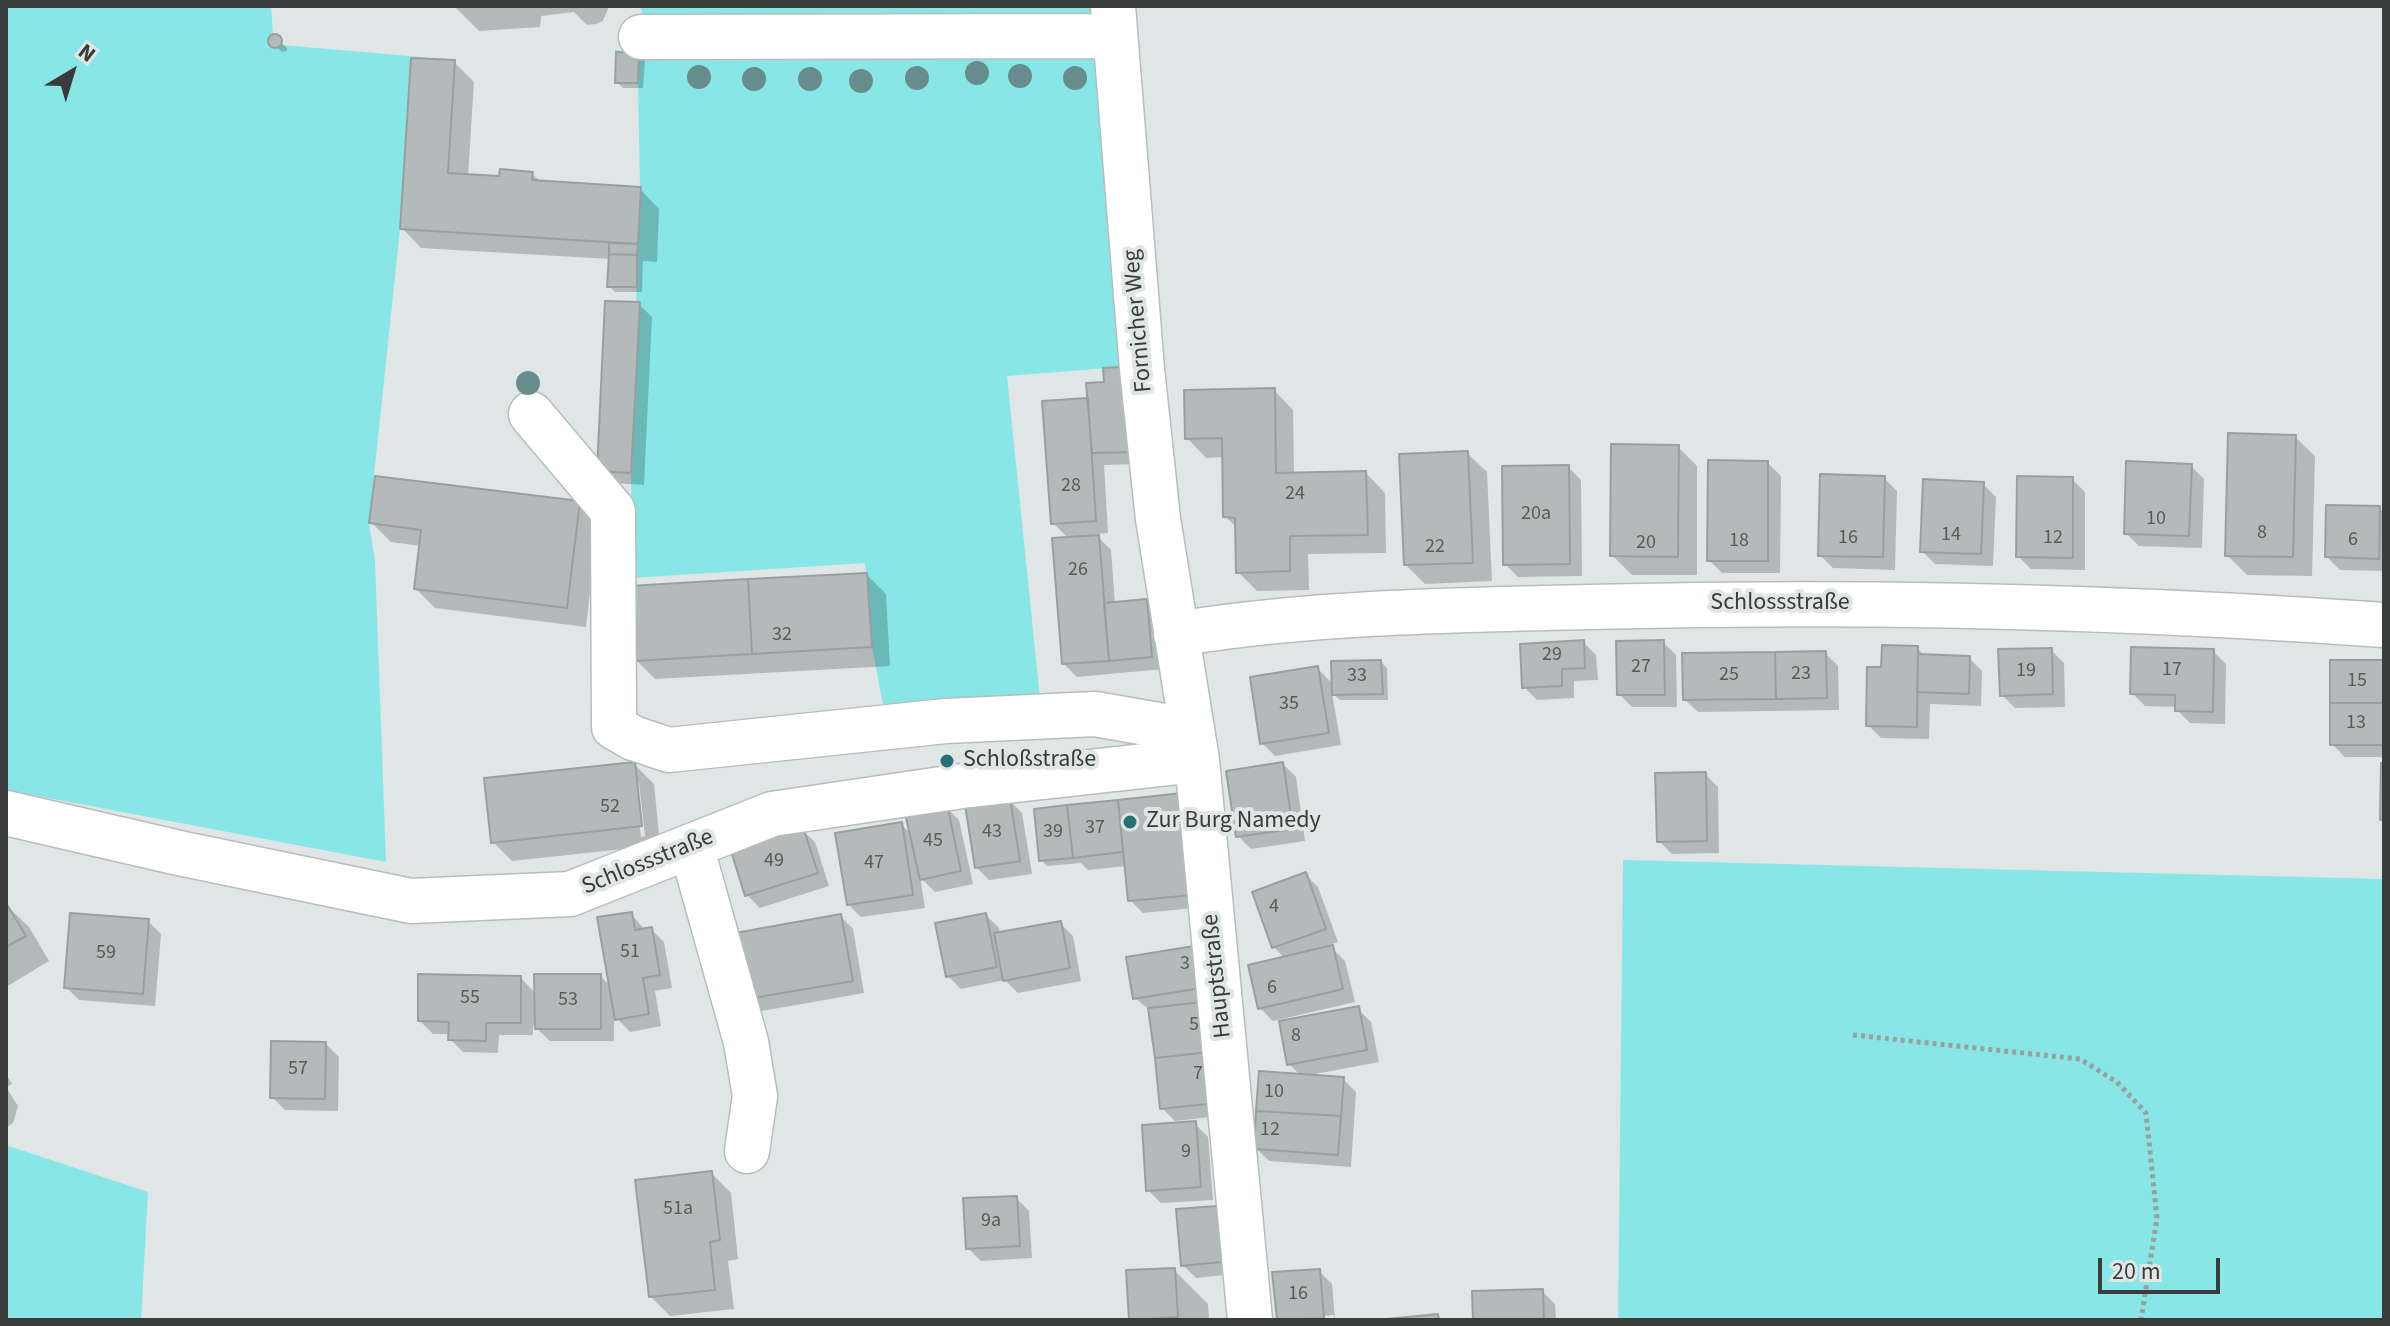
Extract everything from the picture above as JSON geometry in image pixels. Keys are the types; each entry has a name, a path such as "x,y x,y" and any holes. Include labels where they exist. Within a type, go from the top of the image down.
{"street":[{"path":"641,37 1114,21"},
{"name":"Fornicher Weg","path":"1114,21 1142,369 1158,519 1176,634"},
{"path":"531,414 613,511 614,727 633,738 669,750 946,721 1095,714 1194,746"},
{"name":"Schlossstraße","path":"1176,634 1239,624 1392,612 1680,604 1956,606 2268,617 2384,625"},
{"name":"Hauptstraße","path":"1176,634 1194,746 1250,1320"},
{"name":"Schlossstraße","path":"6,813 411,901 570,894 772,814 962,786 1194,746"},
{"path":"691,846 746,1042 755,1096 747,1151"}],"path":[{"path":"1853,1035 2080,1059 2117,1082 2146,1113 2157,1218 2141,1320"}],"shaded area":[{"path":"6,6 271,6 273,34 281,37 282,45 455,60 448,173 499,176 500,169 533,172 533,180 640,187 638,84 615,83 615,50 639,53 640,6 1099,6 1121,367 1007,376 1040,698 885,715 872,647 865,563 632,578 631,473 638,244 400,229 369,523 375,561 386,862 6,790"},
{"path":"1623,860 2384,879 2384,1320 1618,1320"},
{"path":"6,1145 148,1192 141,1320 6,1320"}],"building":[{"path":"275,34 282,41 275,48 268,41"},
{"path":"616,52 639,53 638,83 615,83"},
{"path":"411,58 455,60 448,173 499,176 500,169 533,172 532,180 641,187 638,244 400,229"},
{"path":"609,243 638,244 637,255 609,254"},
{"path":"609,254 637,255 637,287 607,287"},
{"path":"605,301 640,302 631,473 597,471"},
{"path":"1121,367 1132,452 1092,453 1086,383 1104,382 1103,368"},
{"path":"1275,388 1276,473 1366,471 1368,535 1290,536 1290,571 1236,573 1235,518 1223,517 1222,438 1185,439 1184,390"},
{"path":"1088,398 1096,521 1051,524 1042,401"},
{"path":"2228,433 2296,435 2293,557 2225,556"},
{"path":"1611,444 1679,445 1678,557 1610,556"},
{"path":"1468,451 1473,563 1404,565 1399,454"},
{"path":"1708,460 1768,461 1768,561 1707,561"},
{"path":"2126,461 2192,464 2189,536 2124,534"},
{"path":"1569,465 1570,564 1503,565 1502,466"},
{"path":"1820,474 1885,476 1883,557 1818,556"},
{"path":"375,476 580,501 567,608 414,589 421,530 369,523"},
{"path":"2017,476 2073,477 2073,558 2016,557"},
{"path":"1923,479 1984,482 1981,554 1920,552"},
{"path":"2326,505 2380,506 2379,559 2325,557"},
{"path":"1099,535 1109,661 1062,664 1052,538"},
{"path":"867,573 872,647 752,654 748,579"},
{"path":"748,579 752,654 634,661 629,586"},
{"path":"1147,599 1152,657 1109,661 1104,603"},
{"path":"1584,640 1585,668 1562,669 1562,686 1522,688 1520,644"},
{"path":"1664,640 1665,695 1617,695 1616,641"},
{"path":"1882,645 1918,646 1917,727 1866,726 1867,667 1881,667"},
{"path":"2131,647 2214,649 2213,712 2175,711 2175,695 2130,694"},
{"path":"2052,648 2053,694 2000,696 1998,649"},
{"path":"1826,651 1827,698 1776,699 1775,652"},
{"path":"1775,652 1776,699 1683,700 1682,653"},
{"path":"1918,654 1970,656 1969,694 1917,692"},
{"path":"1381,660 1383,694 1332,695 1331,661"},
{"path":"2330,660 2383,660 2383,703 2330,703"},
{"path":"1318,666 1329,733 1260,744 1250,677"},
{"path":"2330,703 2383,703 2383,745 2330,745"},
{"path":"635,762 642,826 491,843 484,778"},
{"path":"1283,762 1293,829 1236,837 1226,771"},
{"path":"2381,763 2384,763 2384,820 2380,820"},
{"path":"1706,772 1707,841 1657,842 1655,773"},
{"path":"1182,793 1193,895 1128,901 1118,800"},
{"path":"1010,798 1020,861 975,868 965,805"},
{"path":"1118,800 1123,852 1073,858 1067,805"},
{"path":"947,804 961,871 920,880 905,813"},
{"path":"1067,805 1073,858 1039,861 1034,809"},
{"path":"902,822 913,895 847,905 835,833"},
{"path":"803,827 818,873 745,896 731,851"},
{"path":"1306,872 1326,929 1272,948 1252,892"},
{"path":"6,903 26,936 6,947"},
{"path":"632,912 635,930 652,927 660,975 643,978 649,1014 615,1020 597,917"},
{"path":"70,913 149,919 143,994 64,988"},
{"path":"986,913 997,967 946,977 935,923"},
{"path":"841,914 853,981 747,999 735,933"},
{"path":"1061,921 1070,968 1003,981 994,933"},
{"path":"1333,945 1343,989 1258,1009 1248,965"},
{"path":"1194,946 1201,988 1133,999 1126,957"},
{"path":"418,974 521,976 521,1023 486,1023 486,1041 448,1040 449,1022 418,1021"},
{"path":"534,974 601,974 601,1029 535,1029"},
{"path":"1204,1002 1210,1052 1155,1058 1148,1008"},
{"path":"1359,1006 1367,1050 1287,1065 1279,1021"},
{"path":"271,1041 326,1042 325,1099 270,1098"},
{"path":"1210,1052 1216,1103 1160,1109 1155,1058"},
{"path":"1259,1071 1344,1077 1341,1116 1256,1111"},
{"path":"1256,1111 1341,1116 1338,1155 1254,1149"},
{"path":"1196,1121 1201,1187 1146,1191 1142,1125"},
{"path":"712,1171 720,1240 710,1242 715,1290 649,1297 635,1180"},
{"path":"1017,1196 1020,1246 966,1249 963,1198"},
{"path":"1217,1206 1222,1262 1181,1266 1176,1209"},
{"path":"1175,1268 1178,1317 1129,1320 1126,1270"},
{"path":"1320,1269 1324,1318 1277,1320 1272,1272"},
{"path":"1543,1289 1544,1320 1473,1320 1472,1291"},
{"path":"1438,1314 1439,1320 1377,1320"}],"place":[{"name":"Schloßstraße","path":"947,761"},
{"name":"Zur Burg Namedy","path":"1130,822"}]}
